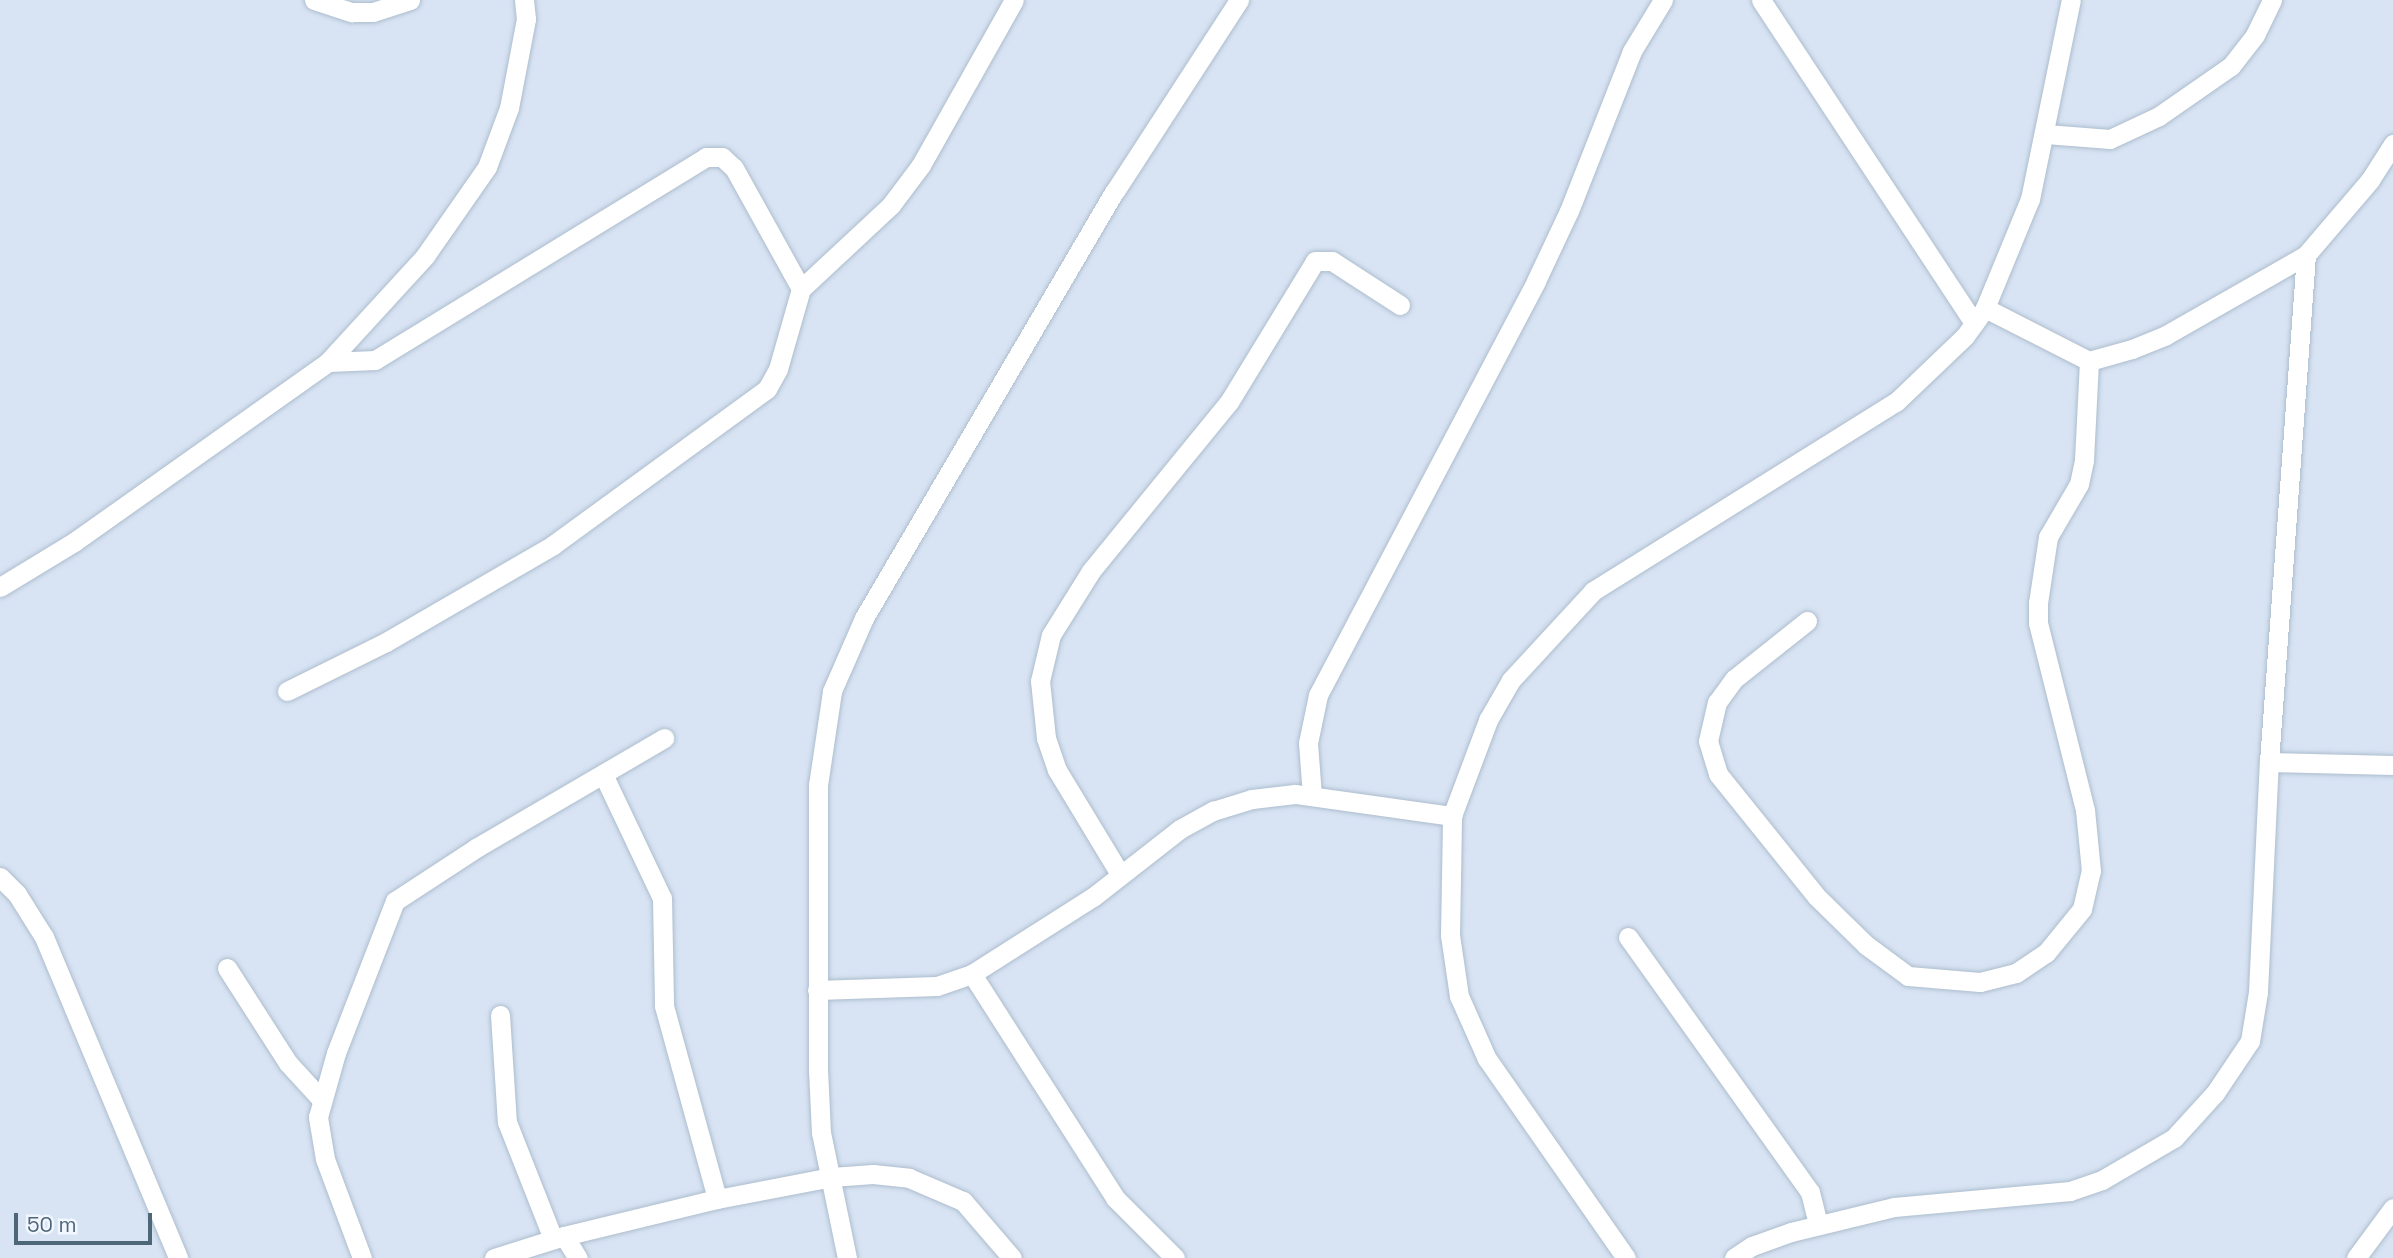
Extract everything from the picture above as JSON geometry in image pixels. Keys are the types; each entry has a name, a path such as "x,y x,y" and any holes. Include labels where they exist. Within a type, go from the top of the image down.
{"street":[{"path":"314,0 352,12 373,12 410,0"},
{"path":"0,587 74,542 328,362 425,256 487,167 509,108 526,19 524,0"},
{"path":"287,691 495,580 734,417 767,389 778,369 801,289 891,205 921,165 1014,0"},
{"path":"847,1258 821,1133 817,990 818,785 831,691 864,618 1115,191 1239,0"},
{"path":"1312,796 1308,743 1318,695 1536,281 1569,211 1632,51 1662,0"},
{"path":"1761,0 1980,316 2089,361 2166,335 2305,255 2370,180 2393,144"},
{"path":"1626,1258 1487,1059 1459,996 1450,935 1452,816 1488,720 1511,680 1593,591 1896,402 1980,316 2030,199 2046,134 2071,0"},
{"path":"2046,134 2110,139 2159,116 2231,66 2255,35 2272,0"},
{"path":"328,362 375,360 706,157 722,157 734,168 801,289"},
{"path":"1734,1258 1752,1246 1818,1225 1894,1207 2070,1191 2125,1168 2175,1138 2215,1094 2250,1041 2258,992 2269,762 2305,255"},
{"path":"1120,874 1058,770 1046,738 1040,681 1051,635 1091,571 1229,402 1315,261 1332,261 1400,305"},
{"path":"1807,621 1734,679 1717,702 1709,741 1718,774 1816,896 1866,945 1908,976 1980,982 2016,973 2046,953 2082,909 2091,871 2085,810 2038,623 2048,537 2079,484 2084,460 2089,361"},
{"path":"362,1258 318,1134 321,1099 395,901 464,855 664,738"},
{"path":"2269,762 2393,765"},
{"path":"603,774 662,898 664,1006 717,1199"},
{"path":"817,990 937,986 972,975 1027,941 1180,829 1213,811 1252,799 1312,796 1452,816"},
{"path":"0,877 44,937 178,1258"},
{"path":"1628,937 1810,1192 1818,1225"},
{"path":"227,968 288,1063 321,1099"},
{"path":"972,975 1115,1198 1175,1258"},
{"path":"500,1015 507,1122 559,1237 578,1258"},
{"path":"494,1258 559,1237 717,1199 831,1177 873,1174 936,1186 963,1201 1012,1258"},
{"path":"2356,1258 2393,1208"}],"shaded area":[{"path":"0,0 2393,0 2393,1258 0,1258"}]}
